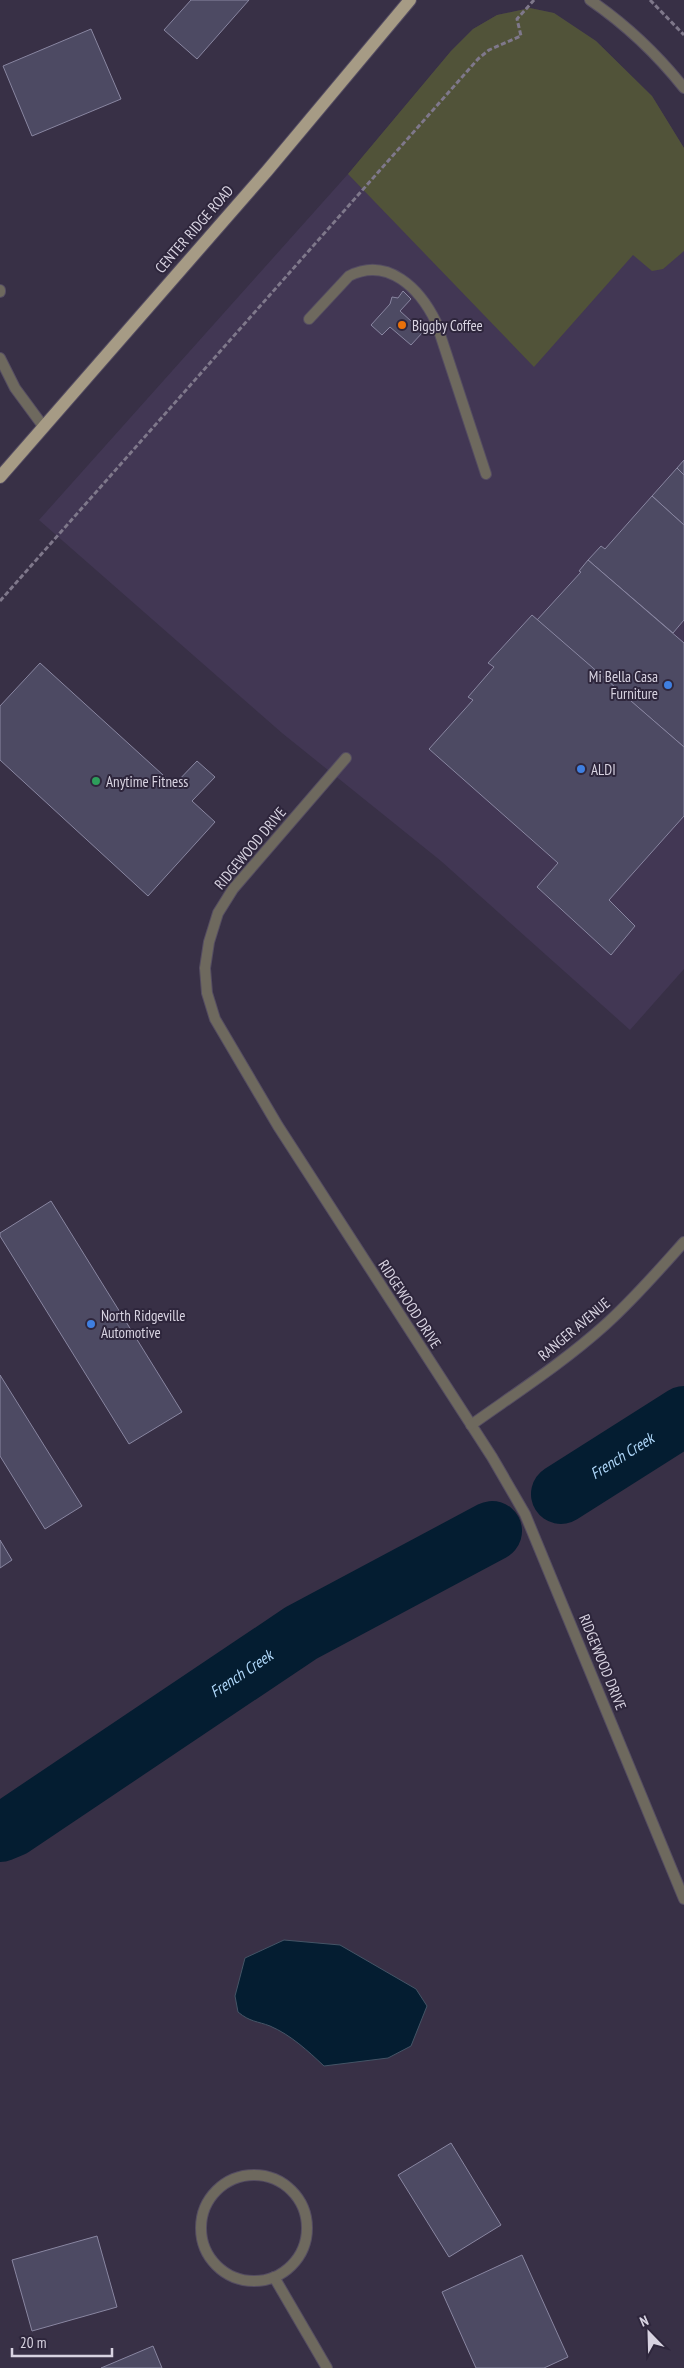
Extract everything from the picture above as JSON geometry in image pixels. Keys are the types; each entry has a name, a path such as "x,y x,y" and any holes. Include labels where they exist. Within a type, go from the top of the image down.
{"main road":[{"name":"CENTER RIDGE ROAD","path":"0,477 267,172 410,0"}],"street":[{"path":"590,0 633,34 668,67 684,88"},
{"path":"309,319 349,276 364,270 393,273 408,284 427,304 436,322 486,474"},
{"path":"0,358 15,388 43,426"},
{"name":"RIDGEWOOD DRIVE","path":"346,758 233,889 218,913 209,942 205,968 207,993 215,1019 278,1126 471,1425 525,1514 684,1899"},
{"name":"RANGER AVENUE","path":"471,1425 559,1362 598,1331 645,1286 684,1242"},
{"path":"253,2174 271,2177 288,2186 299,2200 306,2217 307,2235 301,2253 290,2267 274,2277 258,2281 241,2280 225,2273 212,2262 204,2247 200,2230 203,2213 210,2198 221,2185 237,2177 253,2174"},
{"path":"274,2277 327,2368"}],"path":[{"path":"0,601 478,59 489,50 521,36 517,19 534,0"},
{"path":"650,0 684,35"}],"shaded area":[{"path":"530,8 554,13 596,41 652,96 684,148 684,969 630,1030 441,861 282,733 39,520 348,174 451,51 473,29 497,15"}],"green space":[{"path":"530,8 554,13 596,41 652,96 684,148 684,251 663,269 652,271 633,255 534,367 348,174 451,51 473,29 497,15"}],"water":[{"path":"284,1940 340,1945 416,1989 427,2006 411,2046 388,2058 324,2066 285,2034 270,2026 250,2020 238,2012 235,1996 245,1958"}],"building":[{"path":"191,0 249,0 197,59 164,30"},
{"path":"91,29 121,99 32,136 3,66"},
{"path":"403,291 411,299 400,311 423,332 411,345 390,327 382,335 371,325 390,304 392,297 398,298"},
{"path":"684,460 684,475 677,468"},
{"path":"677,468 684,475 684,525 652,496"},
{"path":"652,496 684,525 684,620 673,633 588,560 601,546 605,549"},
{"path":"588,560 684,643 684,747 537,620 581,572 579,571"},
{"path":"532,615 684,747 684,816 609,900 635,926 611,955 537,887 558,863 429,749 473,700 468,697 494,667 488,663"},
{"name":"Anytime Fitness","path":"40,663 174,785 197,761 215,777 192,801 215,822 148,896 0,760 0,706"},
{"name":"North Ridgeville Automotive","path":"51,1201 182,1412 129,1444 0,1236 0,1233"},
{"path":"0,1375 82,1506 45,1529 0,1456"},
{"path":"0,1540 12,1560 0,1568"},
{"path":"451,2143 501,2225 449,2257 398,2175"},
{"path":"97,2236 117,2307 32,2331 12,2260"},
{"path":"522,2255 568,2357 544,2368 476,2368 442,2292"},
{"path":"153,2346 162,2368 101,2368"}],"waterway":[{"name":"French Creek","path":"561,1494 684,1416"},
{"name":"French Creek","path":"0,1832 12,1827 301,1633 492,1531"}],"place":[{"name":"Biggby Coffee","path":"402,325"},
{"name":"Mi Bella Casa Furniture","path":"668,685"},
{"name":"ALDI","path":"581,769"},
{"name":"Anytime Fitness","path":"96,781"},
{"name":"North Ridgeville Automotive","path":"91,1324"}]}
